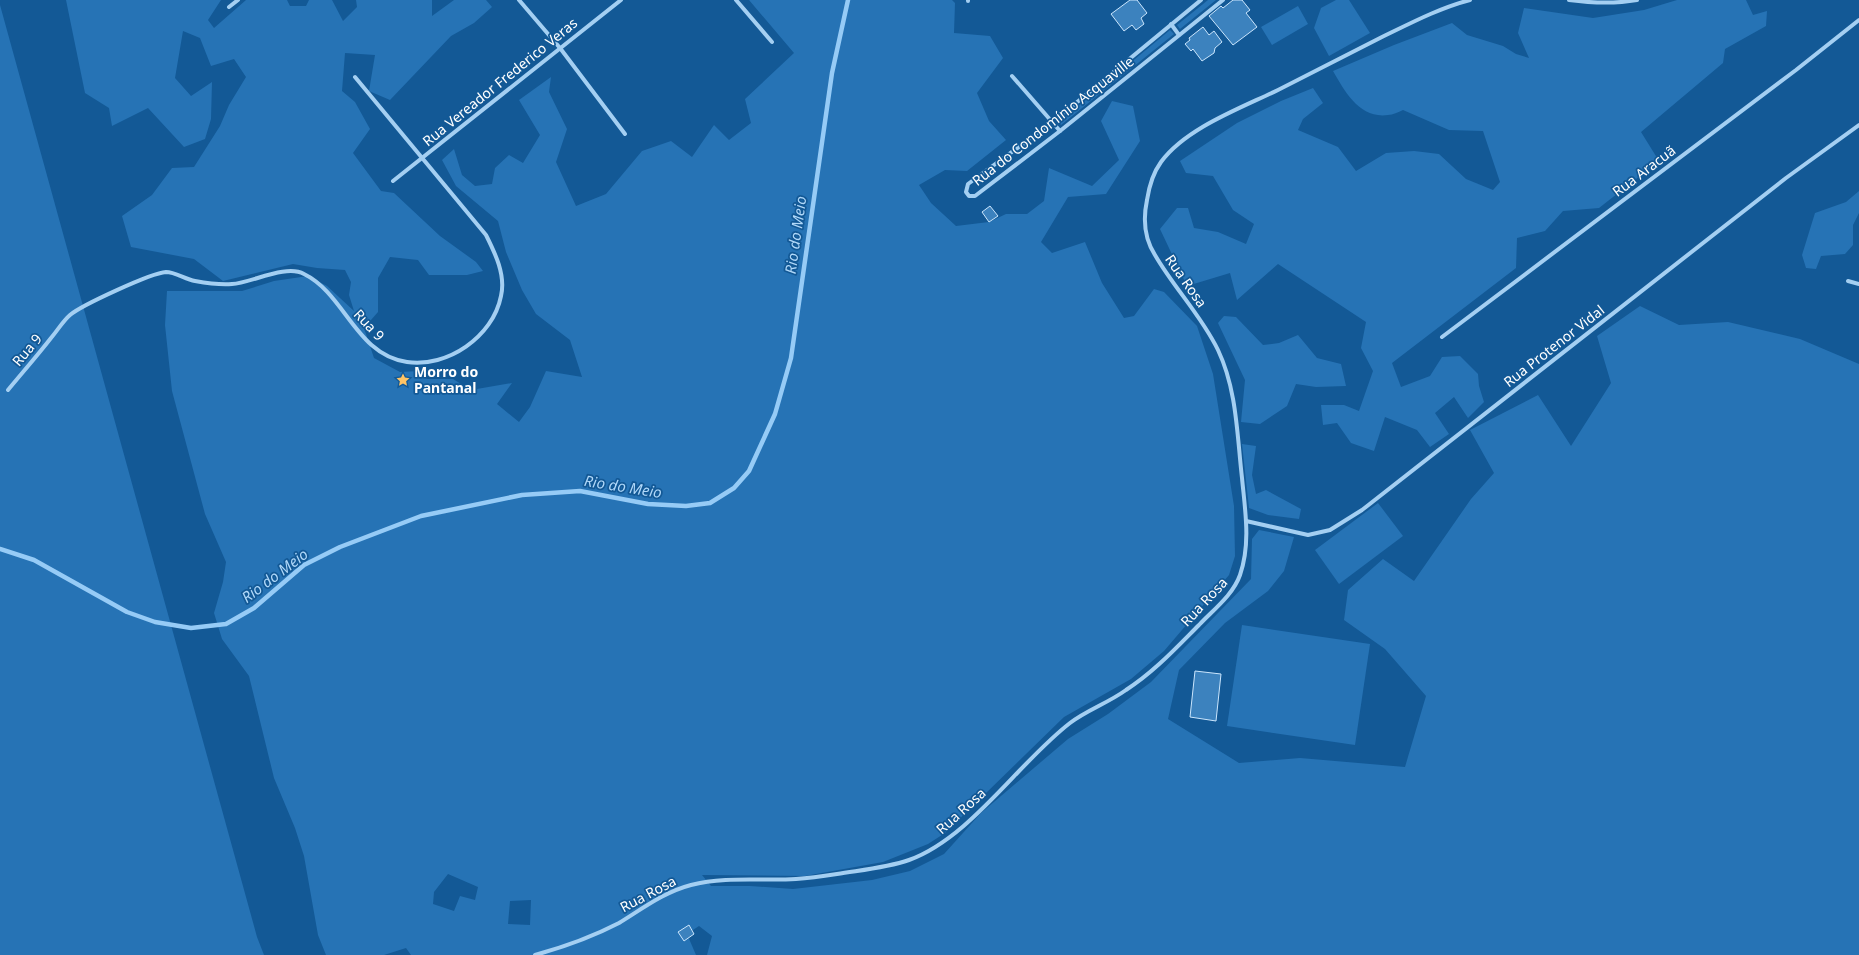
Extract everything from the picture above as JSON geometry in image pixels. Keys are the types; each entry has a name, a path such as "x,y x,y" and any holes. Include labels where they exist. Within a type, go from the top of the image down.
{"street":[{"path":"229,7 238,0"},
{"path":"518,0 560,48 625,134"},
{"name":"Rua Vereador Frederico Veras","path":"393,181 423,159 621,0"},
{"path":"736,0 772,42"},
{"name":"Rua do Condomínio Acquaville","path":"1201,0 1053,122 968,184 966,192 969,196 975,196 1060,131 1223,0"},
{"name":"Rua Rosa","path":"535,955 568,945 609,927 668,893 688,886 712,880 799,879 882,867 911,859 940,845 970,819 1052,738 1070,723 1088,711 1123,693 1160,664 1228,596 1238,581 1244,562 1246,543 1246,521 1230,382 1216,347 1203,324 1155,255 1147,240 1144,219 1151,181 1160,163 1180,142 1214,122 1414,21 1453,5 1470,0"},
{"path":"1568,0 1592,3 1620,3 1637,0"},
{"name":"Rua Aracuã","path":"1442,338 1796,70 1859,20"},
{"path":"1171,24 1180,35"},
{"path":"1012,76 1060,131"},
{"name":"Rua 9","path":"8,390 71,314 111,293 143,279 166,272 194,281 232,284 284,272 296,271 304,274 319,284 360,335 377,350 406,362 435,361 453,354 468,345 493,317 501,296 502,275 486,235 355,77"},
{"name":"Rua Protenor Vidal","path":"1246,521 1308,535 1330,530 1362,510 1786,178 1859,124"},
{"path":"1848,280 1859,284"}],"shaded area":[{"path":"66,0 221,0 208,20 214,28 246,0 287,0 290,6 306,6 309,0 332,0 343,21 357,7 356,0 432,0 432,16 454,0 486,0 492,7 474,23 451,36 390,100 369,91 375,55 345,53 342,91 355,102 370,129 353,153 381,191 394,193 440,236 476,262 483,271 467,275 429,275 418,260 390,257 378,278 378,312 364,328 374,358 400,372 419,371 427,379 453,379 471,390 512,383 497,404 519,422 530,407 546,371 582,377 570,340 536,314 522,290 506,252 498,221 456,186 442,160 454,149 462,175 475,186 492,184 495,168 509,155 523,163 540,135 519,100 551,77 549,92 567,129 556,162 576,206 606,194 642,151 671,141 692,157 714,125 729,140 751,123 745,99 794,53 749,0 952,0 955,3 954,33 990,36 1003,58 977,93 989,121 1006,140 967,171 945,170 919,185 931,203 956,226 989,222 1006,214 1027,214 1044,201 1049,168 1092,186 1119,160 1101,121 1112,101 1133,106 1140,141 1106,194 1068,197 1041,242 1052,253 1085,242 1102,283 1124,318 1134,316 1154,289 1164,292 1197,326 1213,374 1234,506 1235,556 1229,575 1164,651 1131,679 1064,717 945,833 928,844 883,862 805,876 702,875 711,886 750,886 793,889 872,880 910,871 944,854 981,813 1068,739 1108,714 1151,682 1251,579 1252,539 1259,530 1294,537 1284,571 1268,591 1225,623 1179,670 1168,719 1239,763 1300,758 1405,767 1426,696 1385,649 1344,620 1348,590 1383,559 1414,581 1471,499 1494,473 1470,430 1538,395 1571,446 1611,383 1597,336 1640,306 1679,325 1728,322 1800,339 1859,364 1859,955 707,955 712,936 699,926 687,934 696,955 411,955 406,948 384,955 326,955 318,935 304,856 295,828 274,778 249,676 222,639 214,613 223,582 226,562 205,514 172,391 165,325 167,291 242,291 274,281 308,276 327,286 354,311 349,295 351,282 345,270 317,268 293,264 223,281 194,259 131,247 122,216 152,195 172,168 194,167 220,126 229,105 246,77 234,59 211,66 200,38 183,31 175,78 191,96 212,82 211,119 205,139 184,147 148,108 112,126 109,108 85,93","holes":["448,874 478,887 475,900 460,896 454,911 433,904 434,892","531,900 530,925 508,924 510,901"]},
{"path":"1208,0 1216,0 1180,29 1177,25"},
{"path":"1336,0 1349,0 1370,33 1329,56 1314,28 1321,8"},
{"path":"1677,0 1746,0 1753,15 1767,11 1766,26 1725,49 1723,63 1641,132 1659,161 1599,208 1563,211 1545,231 1517,238 1516,268 1392,363 1401,387 1430,376 1442,357 1460,356 1478,374 1479,386 1484,402 1468,418 1454,397 1435,413 1449,434 1430,447 1417,430 1385,417 1374,451 1351,443 1337,423 1323,425 1321,405 1344,405 1359,411 1373,371 1361,348 1366,322 1278,264 1237,300 1230,273 1187,286 1160,229 1177,208 1188,208 1194,228 1218,232 1246,244 1254,224 1233,210 1213,176 1186,173 1180,161 1237,123 1281,101 1313,88 1323,103 1303,119 1298,130 1338,147 1356,171 1386,153 1414,151 1439,154 1466,179 1493,190 1500,182 1483,131 1449,130 1403,110 1390,115 1369,113 1354,102 1348,95 1333,71 1394,45 1452,23 1467,35 1503,46 1516,54 1529,58 1518,33 1524,8 1593,18 1644,10"},
{"path":"0,5 257,937 264,955 0,955"},
{"path":"1298,6 1308,24 1272,45 1261,27"},
{"path":"1170,30 1174,34 1061,125 1059,122"},
{"path":"1859,191 1859,213 1853,225 1853,245 1845,254 1821,256 1816,269 1806,268 1802,255 1815,213 1846,202"},
{"path":"1224,316 1236,317 1263,345 1279,343 1298,335 1317,358 1341,364 1346,386 1316,387 1296,384 1287,406 1260,424 1241,422 1245,380 1218,323"},
{"path":"1242,444 1256,446 1252,475 1256,494 1266,490 1301,509 1299,519 1268,515 1249,508"},
{"path":"1378,503 1403,536 1339,584 1315,550"},
{"path":"1242,625 1370,644 1355,745 1227,726"}],"building":[{"path":"1130,0 1137,0 1147,13 1141,18 1144,24 1136,30 1132,25 1124,31 1111,14"},
{"path":"1233,0 1242,0 1250,10 1246,13 1257,27 1233,45 1209,16 1221,6 1223,8"},
{"path":"1203,27 1209,35 1214,31 1222,42 1215,48 1214,53 1202,61 1193,49 1191,51 1185,44 1190,40 1189,38"},
{"path":"990,206 998,216 989,222 982,212"},
{"path":"1195,671 1221,674 1216,721 1190,717"},
{"path":"689,925 694,934 684,941 678,932"}],"waterway":[{"name":"Rio do Meio","path":"0,549 34,560 127,612 155,622 191,628 226,624 254,608 304,565 340,547 421,516 522,495 580,491 648,504 686,506 710,503 734,488 749,471 775,414 791,358 832,73 848,0"}],"place":[{"name":"Morro do Pantanal","path":"403,380"}]}
